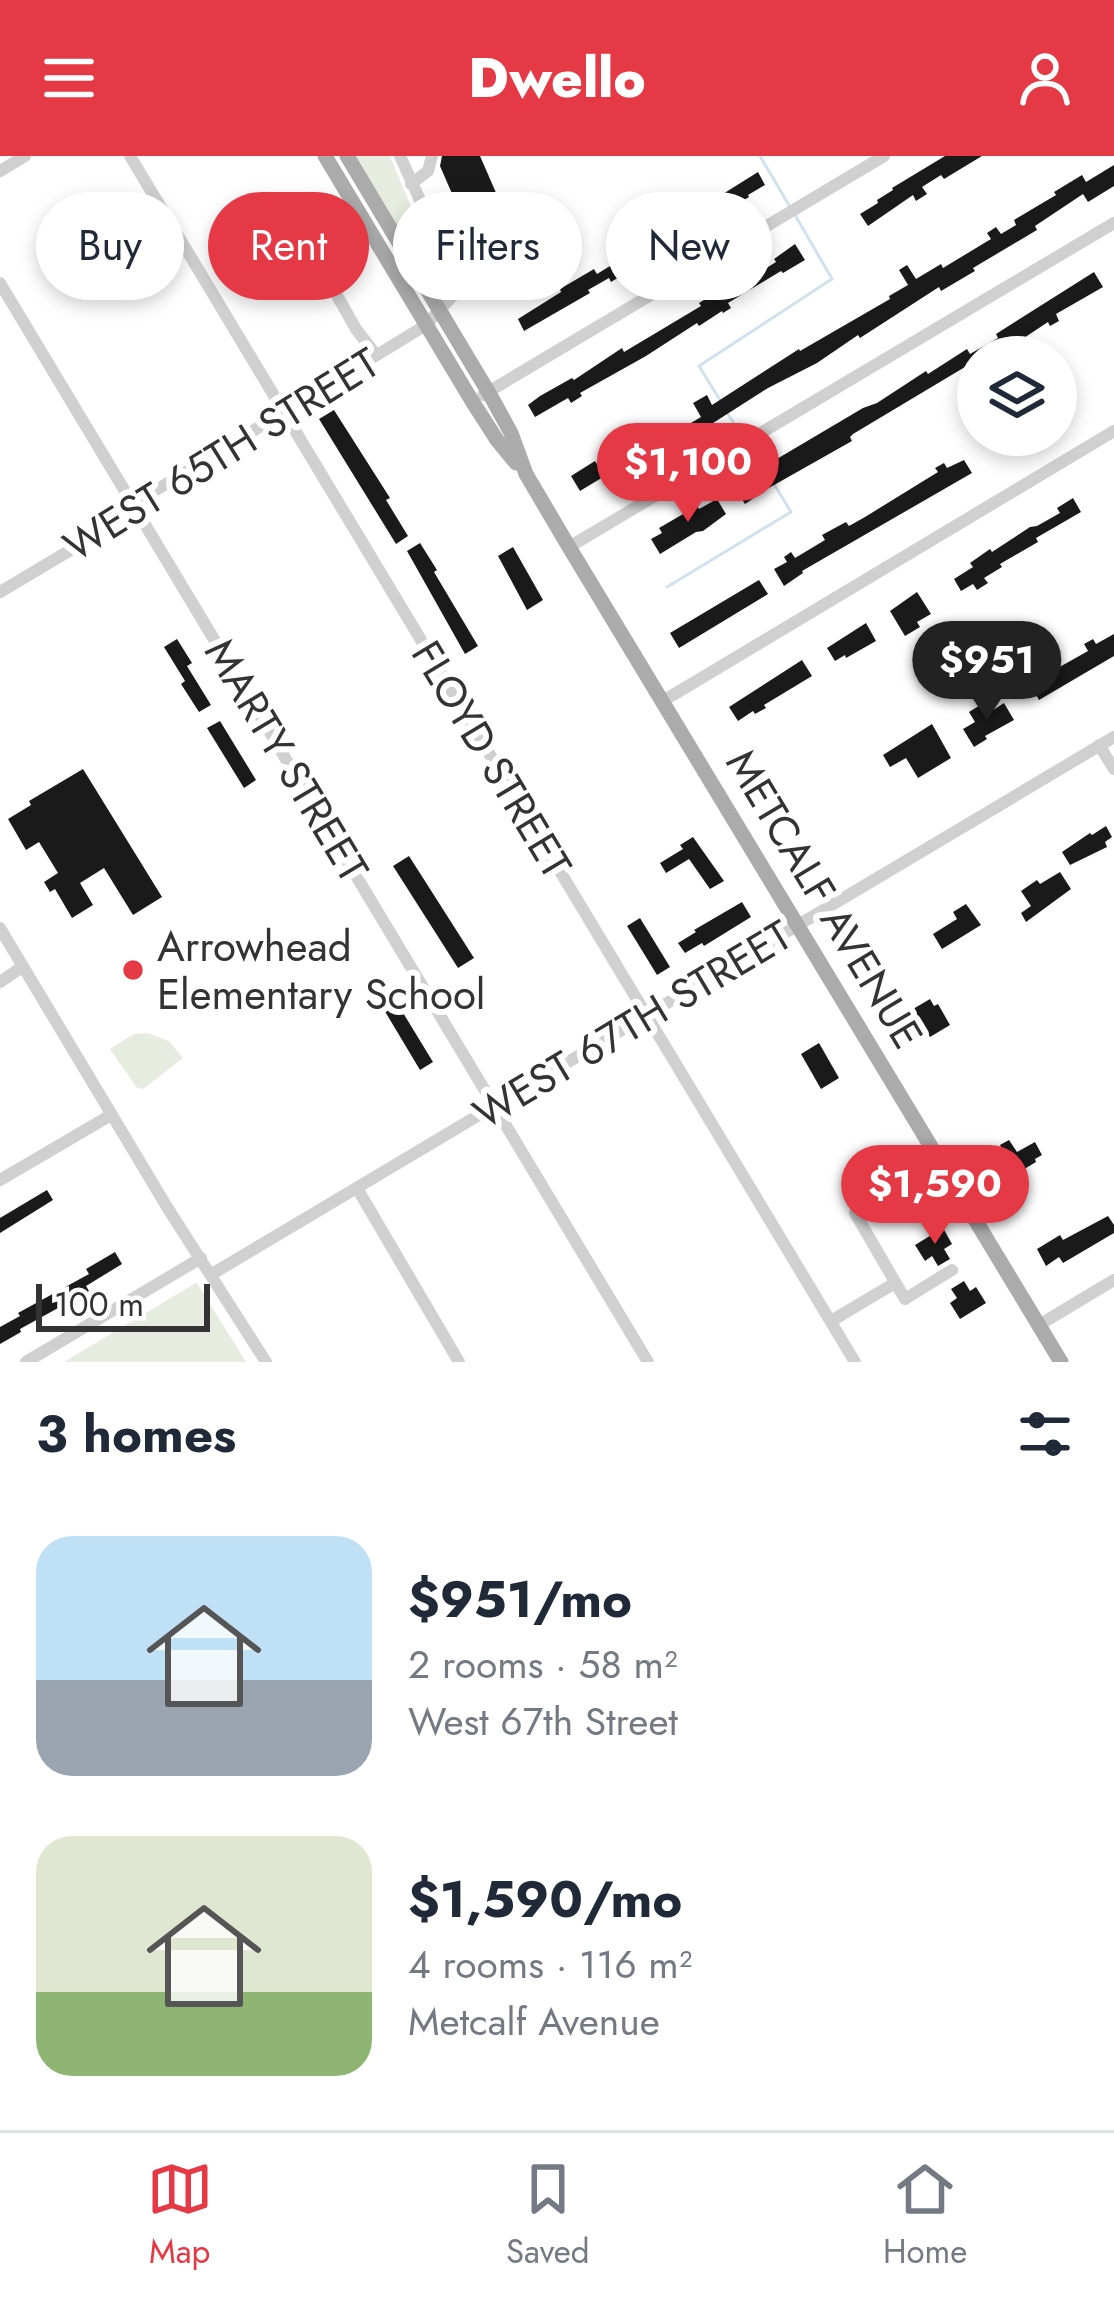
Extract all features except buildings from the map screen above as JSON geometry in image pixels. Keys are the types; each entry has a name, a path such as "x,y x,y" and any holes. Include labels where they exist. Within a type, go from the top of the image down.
{"main road":[{"name":"METCALF AVENUE","path":"325,156 472,401 526,474"},
{"name":"METCALF AVENUE","path":"347,156 489,393 526,474 569,548 1061,1362"}],"street":[{"path":"0,171 25,156"},
{"name":"FLOYD STREET","path":"130,156 855,1362"},
{"path":"400,156 411,184 462,270 461,286 440,310"},
{"path":"411,184 428,171 432,156"},
{"path":"472,401 884,156"},
{"path":"569,548 1114,223"},
{"name":"MARTY STREET","path":"0,283 648,1362"},
{"path":"339,300 376,355"},
{"name":"WEST 65TH STREET","path":"0,592 426,325 440,310"},
{"path":"663,700 1114,431"},
{"name":"WEST 67TH STREET","path":"212,1274 1114,737"},
{"path":"1100,746 1114,770"},
{"path":"0,928 266,1362"},
{"path":"0,982 22,967"},
{"path":"0,1180 111,1114"},
{"path":"907,1183 855,1213 905,1299 952,1270"},
{"path":"356,1188 459,1362"},
{"path":"26,1362 201,1258"},
{"path":"1039,1325 1114,1280"},
{"path":"831,1321 895,1283"}],"shaded area":[{"path":"354,156 390,156 405,192 393,192 393,220"},
{"path":"134,1034 169,1041 183,1058 143,1089 137,1088 110,1049"},
{"path":"196,1283 246,1362 64,1362"}],"waterway":[{"path":"760,156 790,207"},
{"path":"720,400 699,366 832,279 795,215"},
{"path":"728,414 742,436"},
{"path":"747,444 762,466"},
{"path":"667,587 791,512 774,484"}],"place":[{"name":"Arrowhead Elementary School","path":"133,970"}]}
